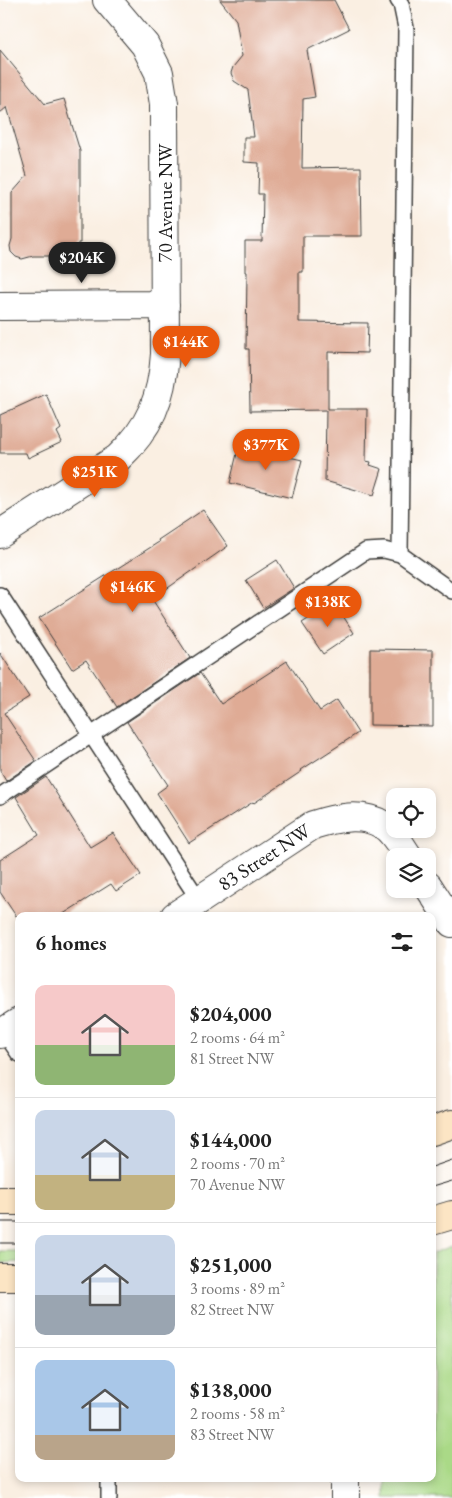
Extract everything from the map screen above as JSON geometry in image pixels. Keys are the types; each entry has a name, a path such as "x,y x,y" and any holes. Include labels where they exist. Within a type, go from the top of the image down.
{"main road":[{"path":"436,1130 452,1124"},
{"path":"0,1202 15,1201"},
{"path":"436,1220 452,1214"},
{"path":"0,1277 15,1277"}],"street":[{"name":"70 Avenue NW","path":"0,534 118,458 134,443 149,420 159,397 164,376 164,104 159,73 145,45 107,0"},
{"path":"0,306 165,305"},
{"name":"83 Street NW","path":"181,912 313,824 337,818 360,818 384,825 402,848"},
{"path":"436,898 452,923"},
{"path":"345,1482 345,1498"}],"lane":[{"path":"398,0 401,4 406,28 400,554"},
{"path":"0,796 366,551 384,550 400,554 452,591"},
{"path":"0,596 198,900"},
{"path":"109,1482 109,1498"}],"green space":[{"path":"452,1246 452,1498 385,1498 385,1482 436,1482 436,1252"},
{"path":"0,1251 15,1251 15,1262 0,1263"}],"building":[{"path":"220,0 334,0 349,29 307,50 315,97 303,99 302,168 361,167 362,236 303,236 303,272 299,272 299,322 368,323 367,353 328,352 328,409 367,409 366,461 371,462 370,465 382,469 374,495 325,481 326,410 250,411 249,349 246,349 247,272 245,272 245,241 262,241 263,194 258,194 259,163 244,162 244,137 254,137 248,90 234,81 231,73 233,67 242,56 236,20"},
{"path":"0,50 45,104 64,99 80,151 80,243 78,243 78,256 33,256 22,259 16,257 11,252 12,193 27,176 7,107 0,113"},
{"path":"46,394 61,429 57,432 62,442 28,458 26,453 0,453 0,415"},
{"path":"239,445 302,460 292,498 230,483"},
{"path":"203,510 228,546 152,599 190,658 117,707 86,660 72,669 39,618 159,542 158,540"},
{"path":"277,560 294,588 263,608 246,580"},
{"path":"334,602 354,633 323,654 302,623"},
{"path":"370,649 433,650 433,726 370,725"},
{"path":"0,653 29,697 4,713 36,761 6,781 0,771"},
{"path":"287,661 320,711 337,700 358,733 254,803 189,843 157,793 168,785 127,722 200,673 221,704"},
{"path":"46,777 90,847 113,833 141,875 116,891 111,884 66,912 15,912 15,914 0,892 0,860 39,835 16,797"}],"tram line":[{"path":"436,1166 452,1160"},
{"path":"436,1186 452,1181"},
{"path":"0,1222 15,1222"},
{"path":"0,1243 15,1243"}]}
